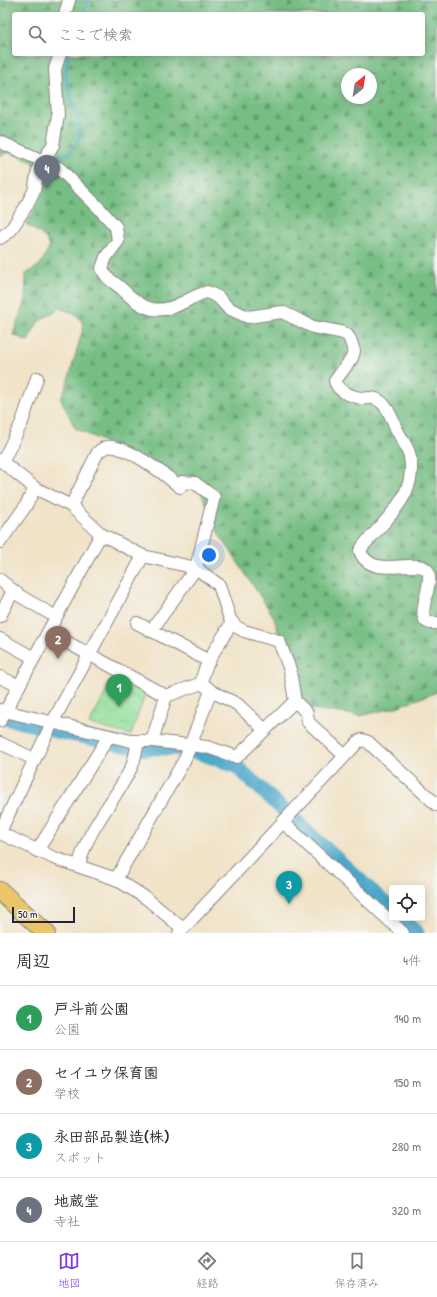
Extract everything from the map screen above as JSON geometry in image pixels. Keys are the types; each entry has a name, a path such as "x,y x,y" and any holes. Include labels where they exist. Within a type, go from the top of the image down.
{"highway":[{"path":"0,891 46,933"}],"street":[{"path":"66,12 69,0"},
{"path":"0,238 10,231 25,208 34,191 38,169 53,145 58,115 55,77 60,56"},
{"path":"0,142 59,168 66,173 116,227 119,235 118,241 106,257 102,268 109,280 145,308 159,310 175,306 207,292 218,297 228,308 248,317 282,312 313,327 340,332 350,339 354,351 352,358 336,377 334,381 336,387 362,398 375,398 380,400 406,444 409,454 410,467 410,480 406,494 395,511 363,546 360,552 366,560 380,566 395,568 419,565 424,567 430,574 431,581 423,613 426,620 430,623 437,623"},
{"path":"37,378 22,422 2,460 35,488 71,506 101,534 143,556 196,568 219,585 232,622 235,626 244,631 279,641 290,670 296,701 307,713 308,722 344,755"},
{"path":"71,506 98,452 106,447 121,449 138,458 167,476 180,487 182,482 196,483 214,497 196,568 151,631"},
{"path":"0,542 25,507 35,488"},
{"path":"101,534 2,715 52,723 109,736 137,747 152,741 188,750 207,747 237,757 296,701"},
{"path":"143,556 88,654 52,723 0,832 54,858 79,865 116,879 146,898 181,931 344,755 359,741 362,740 368,742 437,805"},
{"path":"0,580 13,591 56,617"},
{"path":"0,616 13,591"},
{"path":"232,622 208,661 202,678 206,687 237,704 264,730"},
{"path":"137,623 208,661"},
{"path":"48,632 166,696 206,687"},
{"path":"0,639 34,658"},
{"path":"0,677 19,686"},
{"path":"116,879 188,750 206,687"},
{"path":"152,741 166,696"},
{"path":"37,851 109,736"},
{"path":"0,743 34,759"},
{"path":"79,865 81,855 87,841 132,768 137,747"},
{"path":"288,816 403,933"}],"green space":[{"path":"0,0 437,0 437,692 396,707 361,716 306,708 299,700 274,617 219,534 195,478 176,477 75,428 61,399 68,381 84,325 76,314 60,308 38,322 28,341 13,335 25,299 26,274 40,265 49,248 46,238 26,224 32,215 45,176 34,163 8,152 0,156"},
{"path":"116,673 147,689 131,735 89,724"}],"waterway":[{"path":"84,12 87,0"},
{"path":"51,159 68,153 76,146 79,137 80,128 78,117 66,78 69,56"},
{"path":"0,717 43,727"},
{"path":"55,731 144,749 168,748 191,751 236,766 389,907"},
{"path":"404,921 417,933"}],"place":[{"name":"地蔵堂","path":"47,188"},
{"name":"セイユウ保育園","path":"58,659"},
{"name":"戸斗前公園","path":"119,707"},
{"name":"永田部品製造(株)","path":"289,904"}]}
